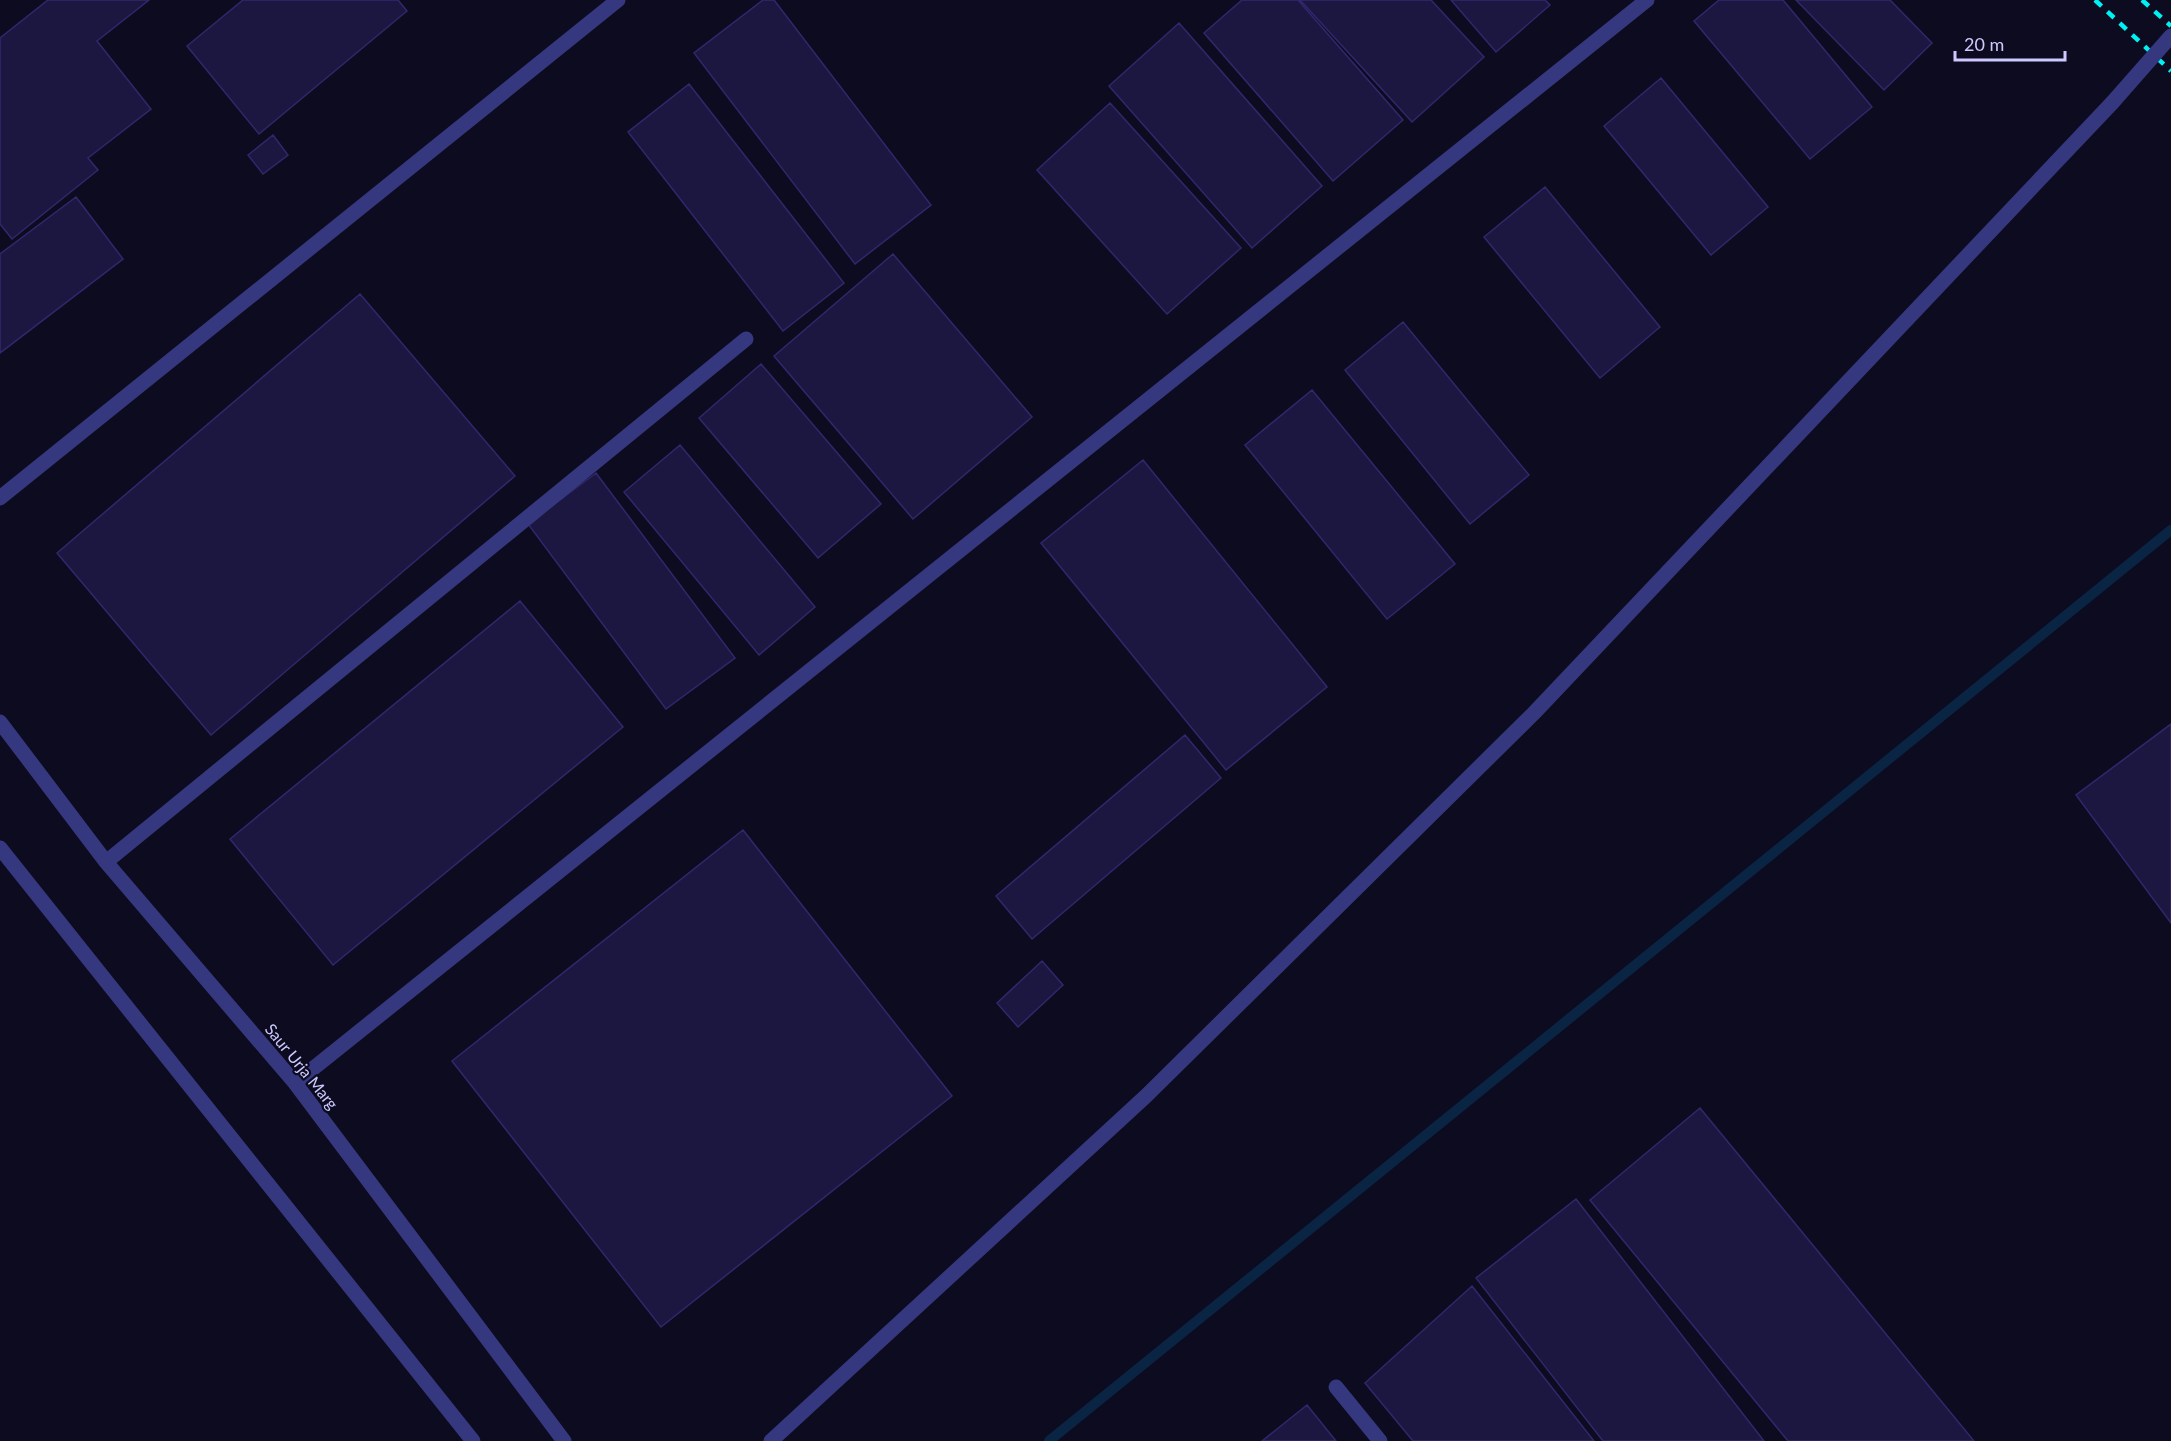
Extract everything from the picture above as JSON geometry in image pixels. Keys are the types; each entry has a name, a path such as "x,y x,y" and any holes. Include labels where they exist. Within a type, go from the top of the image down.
{"street":[{"path":"0,498 618,0"},
{"path":"295,1083 1647,0"},
{"path":"771,1441 1146,1096 1525,722 2112,103 2171,36"},
{"path":"106,862 746,339"},
{"name":"Saur Urja Marg","path":"0,723 106,862 295,1083 564,1441"},
{"path":"0,848 473,1441"},
{"path":"1336,1387 1380,1441"}],"building":[{"path":"48,0 149,0 97,41 151,109 88,158 98,170 12,239 0,224 0,38"},
{"path":"243,0 398,0 407,11 259,134 187,46"},
{"path":"763,0 774,0 931,205 855,264 694,53"},
{"path":"1242,0 1298,0 1403,120 1333,181 1204,33"},
{"path":"1300,0 1431,0 1484,57 1412,122"},
{"path":"1451,0 1545,0 1550,5 1496,52"},
{"path":"1719,0 1783,0 1872,107 1810,159 1694,21"},
{"path":"1796,0 1890,0 1932,43 1884,90"},
{"path":"1179,23 1322,186 1252,248 1109,86"},
{"path":"1661,78 1768,207 1711,255 1604,126"},
{"path":"689,84 844,283 783,331 628,132"},
{"path":"1110,103 1241,248 1167,314 1037,170"},
{"path":"273,135 288,155 263,174 248,155"},
{"path":"1545,187 1660,327 1600,378 1484,237"},
{"path":"76,197 123,259 0,353 0,254"},
{"path":"893,254 1032,417 913,519 774,356"},
{"path":"360,294 515,476 211,735 57,553"},
{"path":"1403,322 1529,475 1470,524 1345,370"},
{"path":"761,364 881,504 818,558 699,418"},
{"path":"1312,390 1455,564 1387,619 1245,445"},
{"path":"680,445 815,607 759,655 624,492"},
{"path":"1143,460 1327,687 1226,770 1041,543"},
{"path":"596,473 735,658 666,709 528,524"},
{"path":"520,601 623,727 333,965 230,839"},
{"path":"2171,724 2171,923 2076,795"},
{"path":"1185,735 1221,778 1032,939 996,896"},
{"path":"743,830 952,1096 661,1327 452,1061"},
{"path":"1042,961 1063,985 1018,1027 997,1003"},
{"path":"1700,1108 1974,1441 1788,1441 1590,1200"},
{"path":"1576,1199 1764,1441 1603,1441 1476,1278"},
{"path":"1472,1286 1594,1441 1413,1441 1365,1383"},
{"path":"1307,1405 1336,1441 1262,1441"}],"waterway":[{"path":"1049,1441 2171,530"}],"railway":[{"path":"2095,0 2171,71"},
{"path":"2142,0 2171,26"}]}
